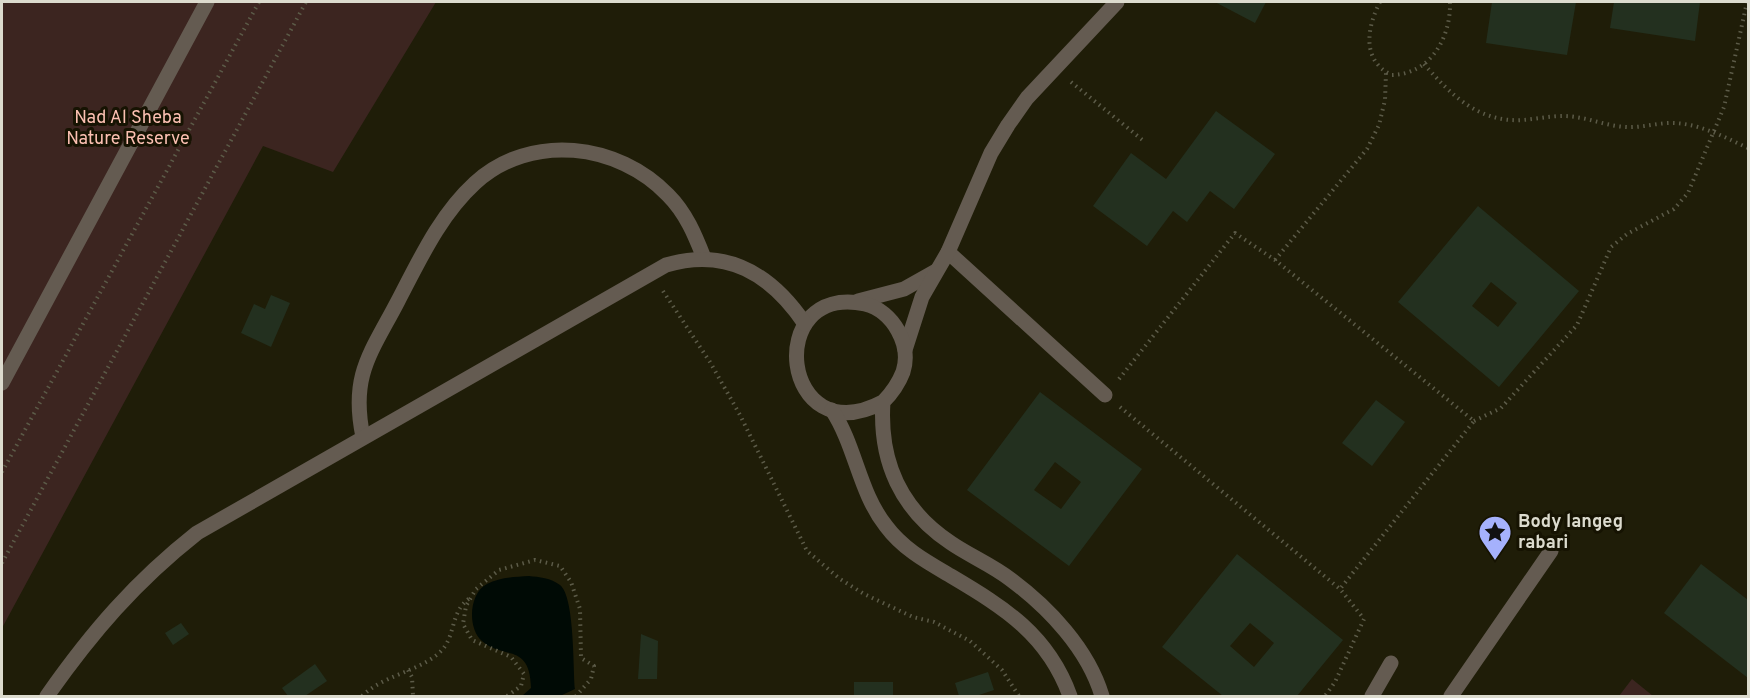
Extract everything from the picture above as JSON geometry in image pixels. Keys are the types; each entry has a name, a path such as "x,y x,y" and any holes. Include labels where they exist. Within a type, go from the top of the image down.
{"street":[{"path":"2,384 207,2"},
{"path":"936,271 896,292 835,304 818,312 805,324 795,348 797,374 810,397 832,410 850,413 867,410 883,402 896,388 904,370 905,350 922,297 948,252 991,153 1027,98 1117,2"},
{"path":"363,437 357,397 364,367 444,218 475,183 495,168 518,157 542,151 567,149 613,158 644,174 670,196 684,214 704,258"},
{"path":"948,252 1105,395"},
{"path":"53,694 112,609 167,557 229,513 651,273 684,259 704,258 741,266 778,291 805,324"},
{"path":"852,302 871,306 888,316 899,331 905,350"},
{"path":"883,402 882,433 887,462 894,480 918,517 952,544 1008,577 1037,600 1062,626 1083,656 1102,696"},
{"path":"832,410 848,441 861,482 886,527 926,562 1021,621 1056,666 1070,696"},
{"path":"1451,696 1551,551"},
{"path":"1042,646 1062,626"},
{"path":"1372,696 1391,663"}],"path":[{"path":"2,472 258,2"},
{"path":"2,563 306,2"},
{"path":"1380,2 1372,22 1369,47 1374,62 1386,73 1402,75 1424,64 1443,43 1448,30 1450,2"},
{"path":"1340,589 1474,421 1501,408 1577,325 1611,247 1627,234 1666,215 1682,202 1715,133 1724,107 1747,2"},
{"path":"1424,64 1449,93 1470,109 1496,118 1522,120 1573,116 1624,127 1670,123 1693,125 1749,148"},
{"path":"1054,68 1145,142"},
{"path":"1275,261 1366,149 1379,125 1385,100 1386,73"},
{"path":"1325,696 1335,682 1364,619 1340,589 1105,395 1235,233 1275,261 1474,421"},
{"path":"651,273 682,316 725,388 807,551 864,594 914,617 934,622 970,641 1002,670 1019,696"},
{"path":"363,696 383,681 440,652 452,633 458,609 486,579 499,570 524,561 546,561 560,566 571,582 580,609 581,658 594,666 591,679 576,696"},
{"path":"470,598 463,615 466,633 480,646 500,651 511,657 524,674 524,681 518,690 507,696"},
{"path":"408,670 412,677 413,696"},
{"path":"518,690 523,696"}],"green space":[{"name":"Nad Al Sheba Nature Reserve","path":"2,2 436,2 333,172 263,146 2,628"},
{"path":"1632,679 1653,696 1619,696"}],"shaded area":[{"path":"529,576 549,579 560,585 565,592 571,618 575,689 560,696 522,696 531,688 526,664 514,654 490,647 482,641 474,628 472,611 481,588 497,580"}],"building":[{"path":"1215,2 1266,2 1255,23"},
{"path":"1492,2 1576,2 1567,55 1486,43"},
{"path":"1614,2 1700,2 1695,41 1610,28"},
{"path":"1216,111 1275,154 1234,209 1210,191 1187,222 1173,211 1147,246 1093,206 1131,153 1166,179"},
{"path":"1478,206 1579,291 1499,387 1398,302","holes":["1491,282 1517,303 1498,327 1472,306"]},
{"path":"271,295 290,303 271,347 241,333 254,304 265,309"},
{"path":"1040,392 1142,469 1069,566 967,490","holes":["1055,462 1081,482 1061,509 1034,490"]},
{"path":"1376,400 1405,422 1372,466 1342,443"},
{"path":"1237,554 1343,640 1297,696 1223,696 1162,647","holes":["1250,623 1274,643 1254,667 1230,646"]},
{"path":"1701,564 1748,600 1748,678 1664,613"},
{"path":"181,623 189,634 173,645 165,633"},
{"path":"641,634 658,641 657,679 638,679"},
{"path":"315,664 327,681 305,696 288,696 282,688"},
{"path":"988,672 994,690 976,696 959,696 955,683"},
{"path":"854,682 893,682 893,696 854,696"}],"place":[{"name":"Body langeg rabari","path":"1495,561"}]}
